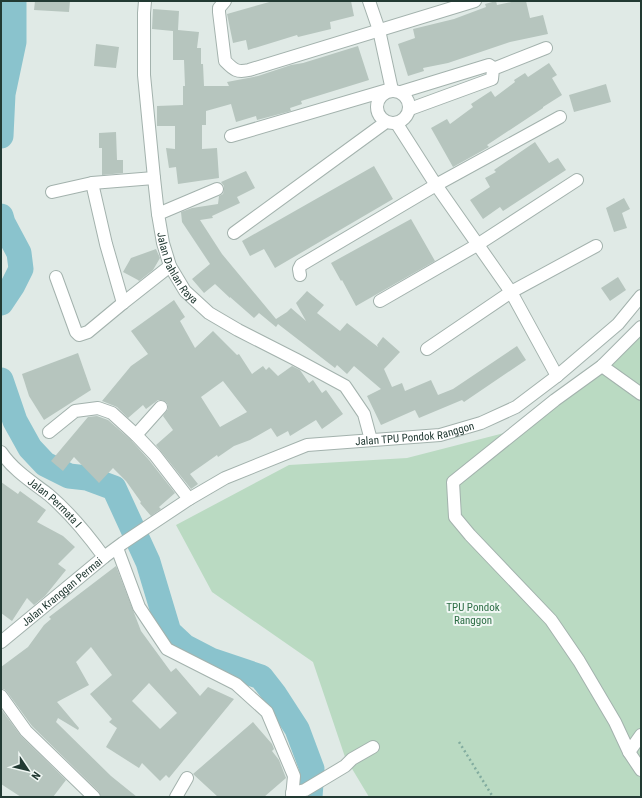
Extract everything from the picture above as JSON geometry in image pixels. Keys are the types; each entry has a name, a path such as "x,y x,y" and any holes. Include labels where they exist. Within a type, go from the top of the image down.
{"street":[{"name":"Jalan Dahlan Raya","path":"145,1 144,75 158,214 163,243 170,266 185,291 209,313 238,330 345,386 364,414 371,440"},
{"path":"225,1 219,8 225,61 234,70 241,72 475,1"},
{"path":"234,233 392,123 406,119 410,109 408,99 395,90 379,30 369,1"},
{"path":"493,69 546,48"},
{"path":"231,136 488,65 493,69"},
{"path":"410,109 492,79 493,69"},
{"path":"395,90 382,95 377,104 378,115 392,123 511,292 557,376"},
{"path":"300,275 299,269 301,265 436,186 560,117"},
{"path":"52,192 92,183 154,178"},
{"path":"380,301 477,245 577,180"},
{"path":"92,183 106,244 123,303"},
{"path":"158,214 217,188"},
{"path":"427,349 511,292 596,246"},
{"path":"56,277 76,332 79,335 88,332 170,266"},
{"name":"Jalan TPU Pondok Ranggon","path":"160,518 225,478 307,445 440,435 481,423 516,407 557,376 618,324 641,296"},
{"path":"641,327 602,366 555,400 453,482 455,517 470,535 551,620 579,661 615,722 629,752 641,770"},
{"path":"602,366 641,394"},
{"path":"136,435 161,407"},
{"path":"49,432 75,411 98,408 112,413 155,455 189,499"},
{"name":"Jalan Permata I","path":"1,452 20,473 66,511 89,536 104,557"},
{"name":"Jalan Kranggan Permai","path":"1,642 104,557 160,518"},
{"path":"120,545 139,607 167,649 236,684 267,712 294,776 292,795 305,790 345,766 352,759 372,747"},
{"path":"1,696 26,731 88,795"},
{"path":"629,752 641,735"},
{"path":"176,797 187,778"}],"path":[{"path":"459,742 493,797"}],"green space":[{"name":"TPU Pondok Ranggon","path":"641,335 641,797 369,797 345,757 313,662 212,592 176,525 289,465 407,458 524,428"}],"building":[{"path":"35,1 70,1 69,12 34,10"},
{"path":"273,1 351,1 354,16 330,22 331,29 298,37 297,35 248,50 246,40 233,43 227,14"},
{"path":"496,1 497,5 516,1 526,1 530,18 543,15 548,34 510,42 448,63 423,68 424,71 408,76 398,44 415,38 413,29 454,19 486,7 485,4"},
{"path":"153,9 179,11 178,30 199,32 197,48 201,48 201,64 203,64 204,86 229,86 227,82 258,76 358,46 369,80 301,101 302,104 290,108 291,111 257,120 256,116 236,122 231,104 206,111 206,125 202,125 202,149 217,148 219,178 178,184 176,167 169,168 166,148 175,149 175,126 157,126 157,106 183,105 183,86 185,86 184,60 173,60 173,31 152,29"},
{"path":"96,44 119,47 116,68 94,66"},
{"path":"549,63 557,75 552,78 562,95 487,145 489,147 453,167 431,128 447,119 450,124 473,107 471,104 491,91 495,97 515,82 514,80 525,73 528,77"},
{"path":"606,84 611,102 574,112 569,95"},
{"path":"116,132 117,160 123,160 123,173 102,175 102,148 99,148 99,133"},
{"path":"535,142 549,163 558,158 566,170 503,211 500,207 483,219 470,200 490,187 485,178 496,172 494,170"},
{"path":"374,166 393,199 275,268 264,249 250,256 242,241"},
{"path":"246,171 255,188 237,197 240,203 212,216 213,218 200,220 222,254 276,319 291,308 306,321 296,303 307,291 324,305 317,313 340,331 347,323 378,347 377,345 383,337 400,352 384,369 392,387 402,383 405,391 431,380 438,395 453,389 517,346 526,360 464,402 462,400 419,418 415,410 381,425 367,396 381,389 354,366 347,374 337,365 335,368 278,324 276,327 259,313 254,318 215,284 204,293 192,279 210,264 182,222 181,212 192,208 218,204 219,196 223,194 224,190 224,186 221,182"},
{"path":"624,198 630,209 622,213 627,228 614,232 606,208"},
{"path":"411,219 435,261 356,306 331,263"},
{"path":"156,249 160,258 153,270 139,281 123,272 131,258"},
{"path":"618,277 626,290 610,301 601,288"},
{"path":"174,300 185,317 180,321 195,348 213,331 237,355 239,354 252,374 263,366 266,370 269,367 278,376 292,366 300,370 309,383 313,380 322,393 326,390 343,414 322,429 316,420 290,436 288,431 277,437 271,428 250,440 234,446 218,457 217,455 190,474 198,484 191,489 156,445 173,430 163,416 168,409 166,402 158,400 146,409 143,405 128,418 117,407 102,401 131,366 148,354 131,331","holes":["223,381 247,412 220,427 201,397"]},
{"path":"78,353 91,390 44,420 29,396 22,374"},
{"path":"97,416 108,420 131,440 175,493 159,507 161,509 151,516 140,503 141,502 126,481 113,468 99,483 74,457 63,471 51,461 88,417"},
{"path":"1,482 18,494 20,491 46,510 37,522 63,536 75,547 58,564 66,570 45,596 34,605 27,598 12,621 1,613"},
{"path":"116,566 141,631 171,672 176,668 200,696 208,687 234,699 169,778 166,775 160,781 142,763 139,768 106,747 117,728 109,722 112,719 90,694 112,675 91,647 76,662 89,685 57,702 79,728 78,730 58,718 56,722 111,776 137,797 101,797 99,792 32,726 7,692 4,689 1,689 1,667 28,647 44,625 51,619 49,617","holes":["149,683 177,713 160,729 132,701"]},
{"path":"1,709 21,736 66,780 53,797 21,797 1,784"},
{"path":"253,722 272,744 274,749 272,751 279,760 286,778 264,797 218,797 193,774"}],"waterway":[{"path":"1,136 3,94 14,42 14,1"},
{"path":"1,216 3,223 19,253 21,269 13,285 1,303"},
{"path":"1,380 15,421 30,448 45,464 69,476 87,478 114,488 148,562 169,632 184,646 211,660 261,677 275,695 297,729 312,769 310,797"}]}
